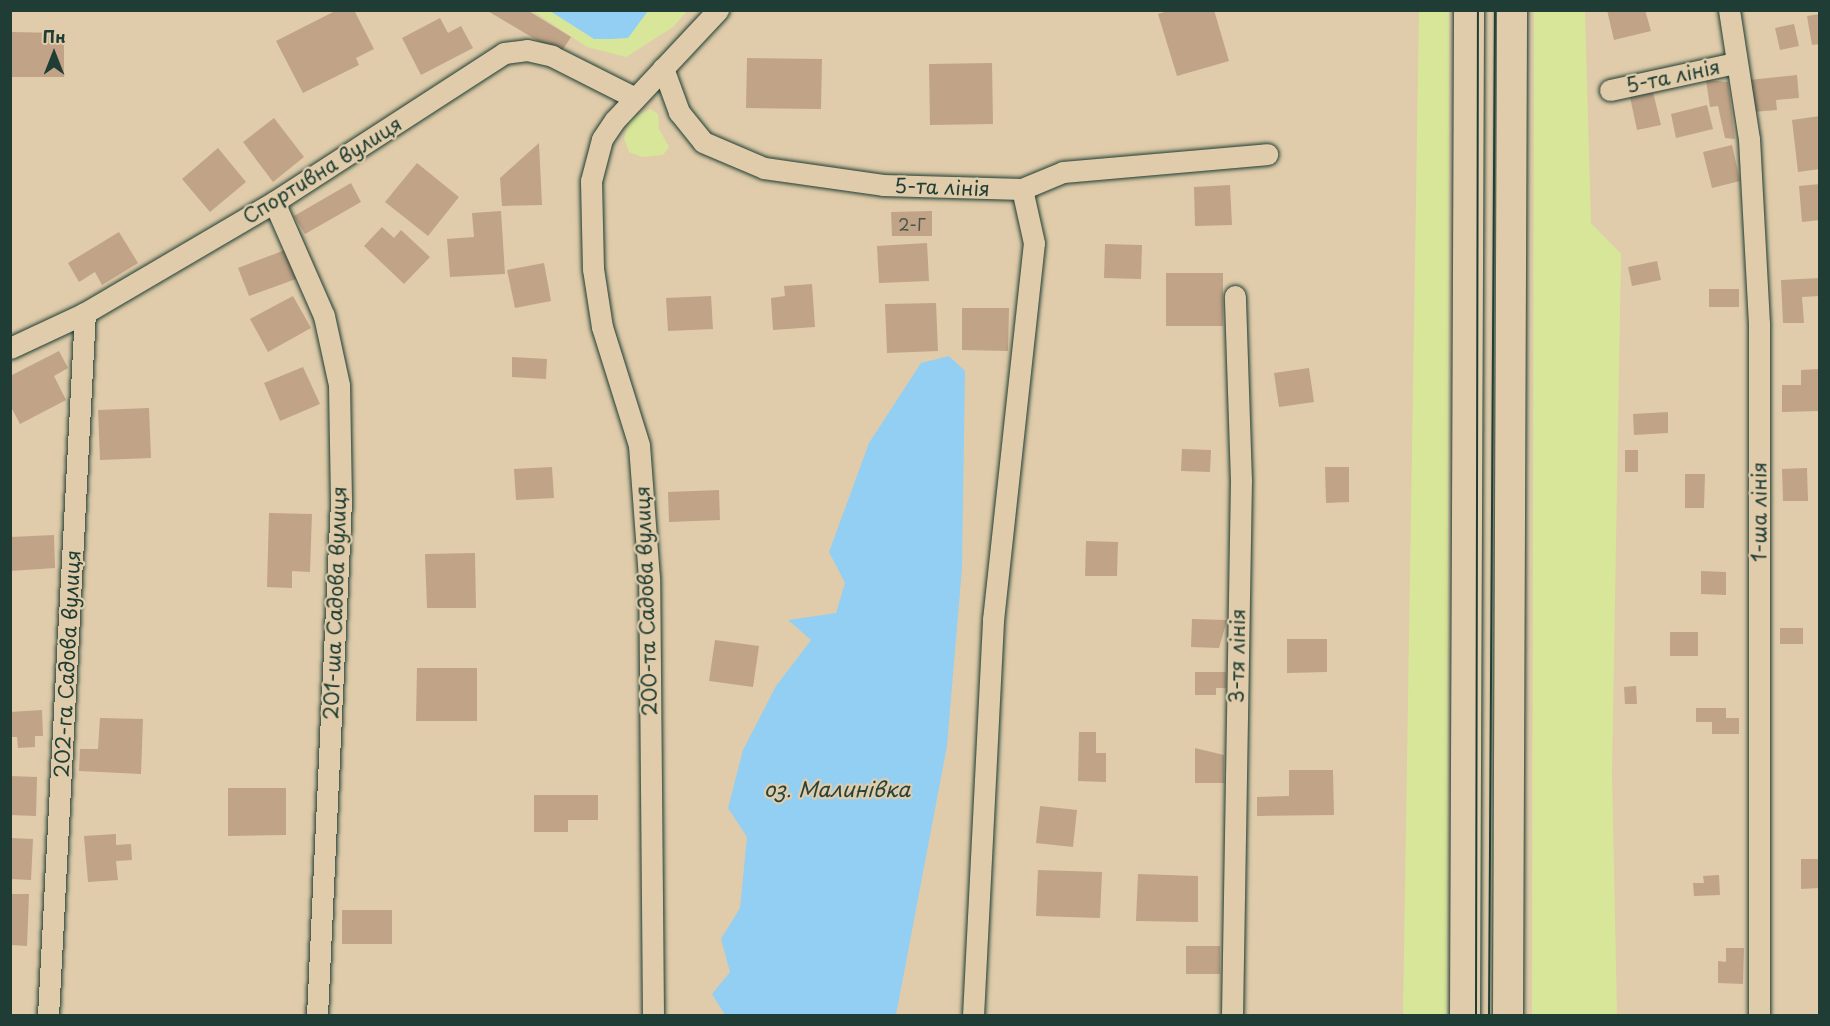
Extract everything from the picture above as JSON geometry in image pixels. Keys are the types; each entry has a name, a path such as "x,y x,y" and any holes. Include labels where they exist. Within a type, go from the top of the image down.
{"main road":[{"path":"1465,1016 1468,10"},
{"path":"1508,1016 1512,10"}],"street":[{"name":"200-та Садова вулиця","path":"653,1016 647,544 639,445 602,327 591,217 598,149 635,98 718,10"},
{"name":"1-ша лінія","path":"1729,10 1735,63 1749,139 1759,324 1759,1016"},
{"name":"Спортивна вулиця","path":"10,348 85,313 274,202 504,53 527,50 552,56 635,98"},
{"name":"5-та лінія","path":"1610,90 1735,63"},
{"name":"5-та лінія","path":"663,68 679,112 703,142 764,168 883,185 1022,189 1063,172 1267,154"},
{"path":"974,1016 993,620 1034,243 1022,189"},
{"name":"201-ша Садова вулиця","path":"274,202 324,316 339,385 341,501 317,1016"},
{"name":"3-тя лінія","path":"1232,1016 1241,480 1235,296"},
{"name":"202-га Садова вулиця","path":"48,1016 85,313"}],"green space":[{"path":"1449,10 1447,1015 1403,1016 1419,11"},
{"path":"533,11 687,11 673,27 626,57 587,47"},
{"path":"1534,11 1585,11 1591,223 1621,254 1612,773 1617,1015 1532,1015"},
{"path":"650,109 658,114 659,129 669,147 663,155 642,157 629,152 624,138 630,120"}],"water":[{"path":"550,11 648,11 628,38 594,39"},
{"name":"оз. Малинівка","path":"949,356 965,371 962,568 947,746 896,1015 725,1015 712,994 730,972 721,939 740,908 747,837 728,808 743,750 776,686 811,640 788,620 836,613 845,583 829,552 869,443 921,363"}],"building":[{"path":"337,10 354,10 374,49 356,58 359,65 303,93 276,41"},
{"path":"486,10 527,10 571,37 560,54"},
{"path":"1171,10 1214,10 1229,61 1177,76 1158,14"},
{"path":"1607,10 1645,10 1651,31 1614,40"},
{"path":"1820,14 1820,44 1812,45 1807,16"},
{"path":"440,18 448,33 461,26 473,48 421,75 402,38"},
{"path":"1794,24 1799,46 1780,50 1775,28"},
{"path":"10,32 64,33 64,77 10,77"},
{"path":"747,58 822,59 821,109 746,108"},
{"path":"992,63 993,124 930,125 929,64"},
{"path":"1797,75 1799,98 1776,100 1777,110 1753,112 1749,80"},
{"path":"1706,80 1728,82 1735,139 1725,138 1718,106 1710,107"},
{"path":"1653,92 1661,125 1637,130 1630,97"},
{"path":"1707,105 1713,129 1676,138 1671,114"},
{"path":"1820,116 1820,169 1798,172 1792,120"},
{"path":"274,118 304,157 273,182 243,142"},
{"path":"539,143 542,205 502,206 500,178"},
{"path":"1732,145 1740,181 1712,188 1703,152"},
{"path":"218,148 246,182 210,212 182,179"},
{"path":"417,163 459,197 428,236 385,202"},
{"path":"351,183 361,202 305,234 294,216"},
{"path":"1820,184 1820,220 1802,222 1799,186"},
{"path":"1230,185 1232,225 1195,226 1194,187"},
{"path":"501,211 505,274 450,277 447,239 474,237 472,213"},
{"path":"932,211 932,236 892,236 891,212"},
{"path":"382,227 394,238 401,230 430,257 404,284 364,246"},
{"path":"119,232 138,263 102,285 95,272 79,282 68,263"},
{"path":"927,243 929,281 879,283 877,246"},
{"path":"1105,244 1142,245 1141,279 1104,278"},
{"path":"285,250 296,279 249,296 238,268"},
{"path":"1657,261 1661,280 1632,286 1628,267"},
{"path":"544,263 551,301 515,308 507,270"},
{"path":"1166,273 1223,273 1223,326 1166,326"},
{"path":"1820,278 1820,296 1802,297 1804,323 1783,323 1781,280"},
{"path":"812,284 815,327 773,330 771,298 785,296 784,286"},
{"path":"1709,289 1739,289 1739,307 1709,307"},
{"path":"293,296 311,328 268,352 250,319"},
{"path":"711,296 713,329 668,331 666,298"},
{"path":"936,303 938,351 887,353 885,304"},
{"path":"962,308 1009,308 1008,351 962,350"},
{"path":"59,351 68,368 54,376 66,400 20,424 10,405 10,376"},
{"path":"512,357 547,359 546,379 512,377"},
{"path":"303,367 320,404 280,421 264,383"},
{"path":"1309,368 1314,402 1279,407 1274,373"},
{"path":"1820,369 1820,411 1782,412 1782,385 1801,385 1801,370"},
{"path":"149,408 151,458 100,460 98,410"},
{"path":"1668,412 1668,433 1634,435 1633,414"},
{"path":"1182,449 1211,450 1210,472 1181,471"},
{"path":"1625,450 1638,450 1638,472 1625,472"},
{"path":"552,467 554,498 516,500 514,469"},
{"path":"1325,467 1349,467 1349,502 1326,503"},
{"path":"1807,468 1808,501 1783,501 1782,469"},
{"path":"1685,474 1705,474 1704,508 1685,508"},
{"path":"719,490 720,520 669,522 668,492"},
{"path":"269,513 312,514 310,572 292,571 292,588 267,587"},
{"path":"54,535 55,568 10,571 10,537"},
{"path":"1086,541 1118,542 1117,576 1085,576"},
{"path":"475,553 476,608 427,608 425,554"},
{"path":"1701,571 1726,572 1726,595 1701,594"},
{"path":"1192,619 1227,620 1219,648 1191,647"},
{"path":"1780,628 1803,628 1803,644 1780,644"},
{"path":"1670,632 1698,632 1698,656 1670,656"},
{"path":"1287,639 1327,639 1327,672 1287,673"},
{"path":"715,640 759,646 753,687 709,681"},
{"path":"417,668 477,668 477,721 416,721"},
{"path":"1195,672 1226,672 1226,688 1216,688 1216,695 1195,695"},
{"path":"1636,686 1637,704 1625,704 1624,687"},
{"path":"1696,708 1726,708 1726,718 1739,718 1739,734 1712,734 1712,722 1696,722"},
{"path":"42,710 43,736 35,736 35,747 18,748 17,737 10,737 10,712"},
{"path":"100,718 143,719 141,774 79,771 80,749 98,749"},
{"path":"1079,732 1096,732 1096,753 1106,753 1106,782 1078,781"},
{"path":"1195,748 1224,755 1224,783 1195,783"},
{"path":"1289,770 1333,770 1334,815 1257,816 1257,797 1289,796"},
{"path":"10,776 37,777 36,816 10,815"},
{"path":"228,788 286,788 286,835 228,836"},
{"path":"534,795 598,795 598,820 568,820 568,832 534,832"},
{"path":"1040,806 1077,810 1073,847 1036,843"},
{"path":"116,834 116,845 131,844 132,860 116,861 118,880 88,882 84,836"},
{"path":"10,838 33,839 31,880 10,879"},
{"path":"1801,859 1820,859 1820,888 1801,889"},
{"path":"1038,870 1102,872 1100,918 1036,916"},
{"path":"1138,874 1198,876 1198,922 1136,921"},
{"path":"1719,875 1720,895 1694,896 1693,883 1704,883 1703,876"},
{"path":"10,894 29,894 27,946 10,945"},
{"path":"342,910 392,910 392,944 342,944"},
{"path":"1186,946 1220,946 1220,974 1186,974"},
{"path":"1726,948 1744,948 1743,984 1718,983 1718,961 1726,962"}],"tram line":[{"path":"1476,1016 1478,10"},
{"path":"1489,1016 1495,10"}]}
